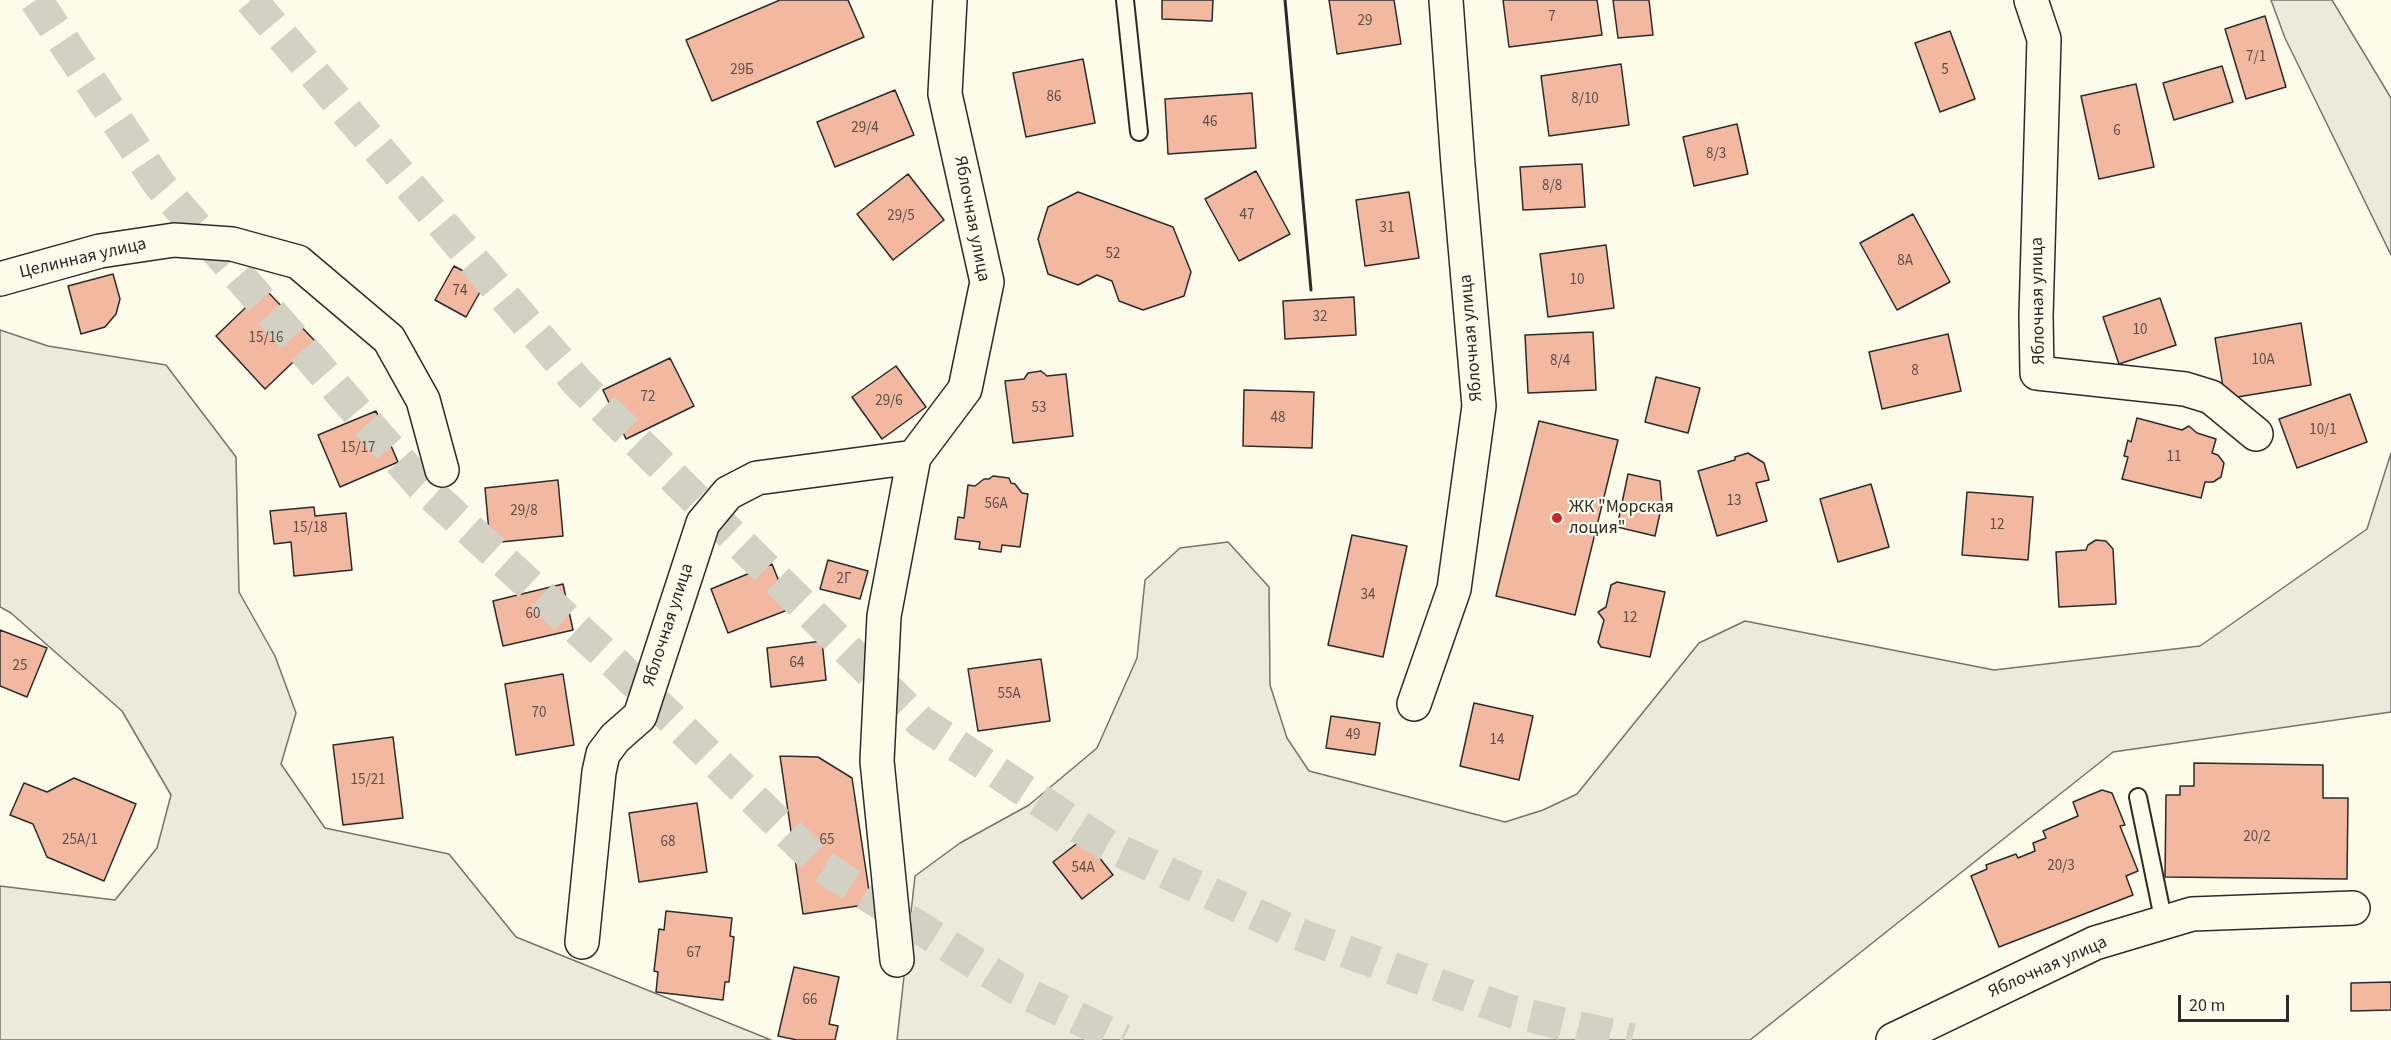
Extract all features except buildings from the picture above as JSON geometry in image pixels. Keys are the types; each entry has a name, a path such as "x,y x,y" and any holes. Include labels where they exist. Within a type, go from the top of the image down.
{"street":[{"name":"Яблочная улица","path":"897,960 877,761 884,616 914,457 965,389 987,282 945,93 950,0"},
{"name":"Яблочная улица","path":"1414,704 1454,589 1479,406 1458,177 1446,0"},
{"name":"Яблочная улица","path":"2031,0 2044,39 2036,316 2037,373 2185,389 2211,397 2256,434"},
{"name":"Целинная улица","path":"0,279 100,251 174,240 232,244 298,262 389,339 423,400 442,470"},
{"name":"Яблочная улица","path":"582,942 598,772 603,754 615,738 640,716 703,523 729,493 757,478 914,457"},
{"name":"Яблочная улица","path":"1893,1040 2095,944 2164,923 2192,915 2353,908"}],"lane":[{"path":"1125,0 1139,132"},
{"path":"2138,797 2164,923"}],"shaded area":[{"path":"2271,0 2332,0 2391,98 2391,255 2285,38"},
{"path":"0,330 48,346 166,365 236,457 239,592 275,656 296,713 281,764 325,828 449,854 516,937 771,1040 0,1040 0,886 115,900 157,848 171,795 122,711 11,613 0,607"},
{"path":"2391,453 2391,712 2113,752 1750,1040 897,1040 915,876 960,843 1029,805 1097,748 1137,658 1145,580 1180,548 1228,542 1269,587 1270,685 1287,738 1309,771 1505,822 1543,810 1577,794 1699,643 1745,621 1994,670 2200,646 2367,529"}],"tunnel":[{"path":"36,0 159,184 421,485 619,667 823,867 1015,988 1123,1040"},
{"path":"251,0 578,383 921,722 1107,845 1298,934 1513,1012 1632,1040"}],"wall":[{"path":"1285,0 1311,290"}],"place":[{"name":"ЖК \"Морская лоция\"","path":"1557,518"}]}
